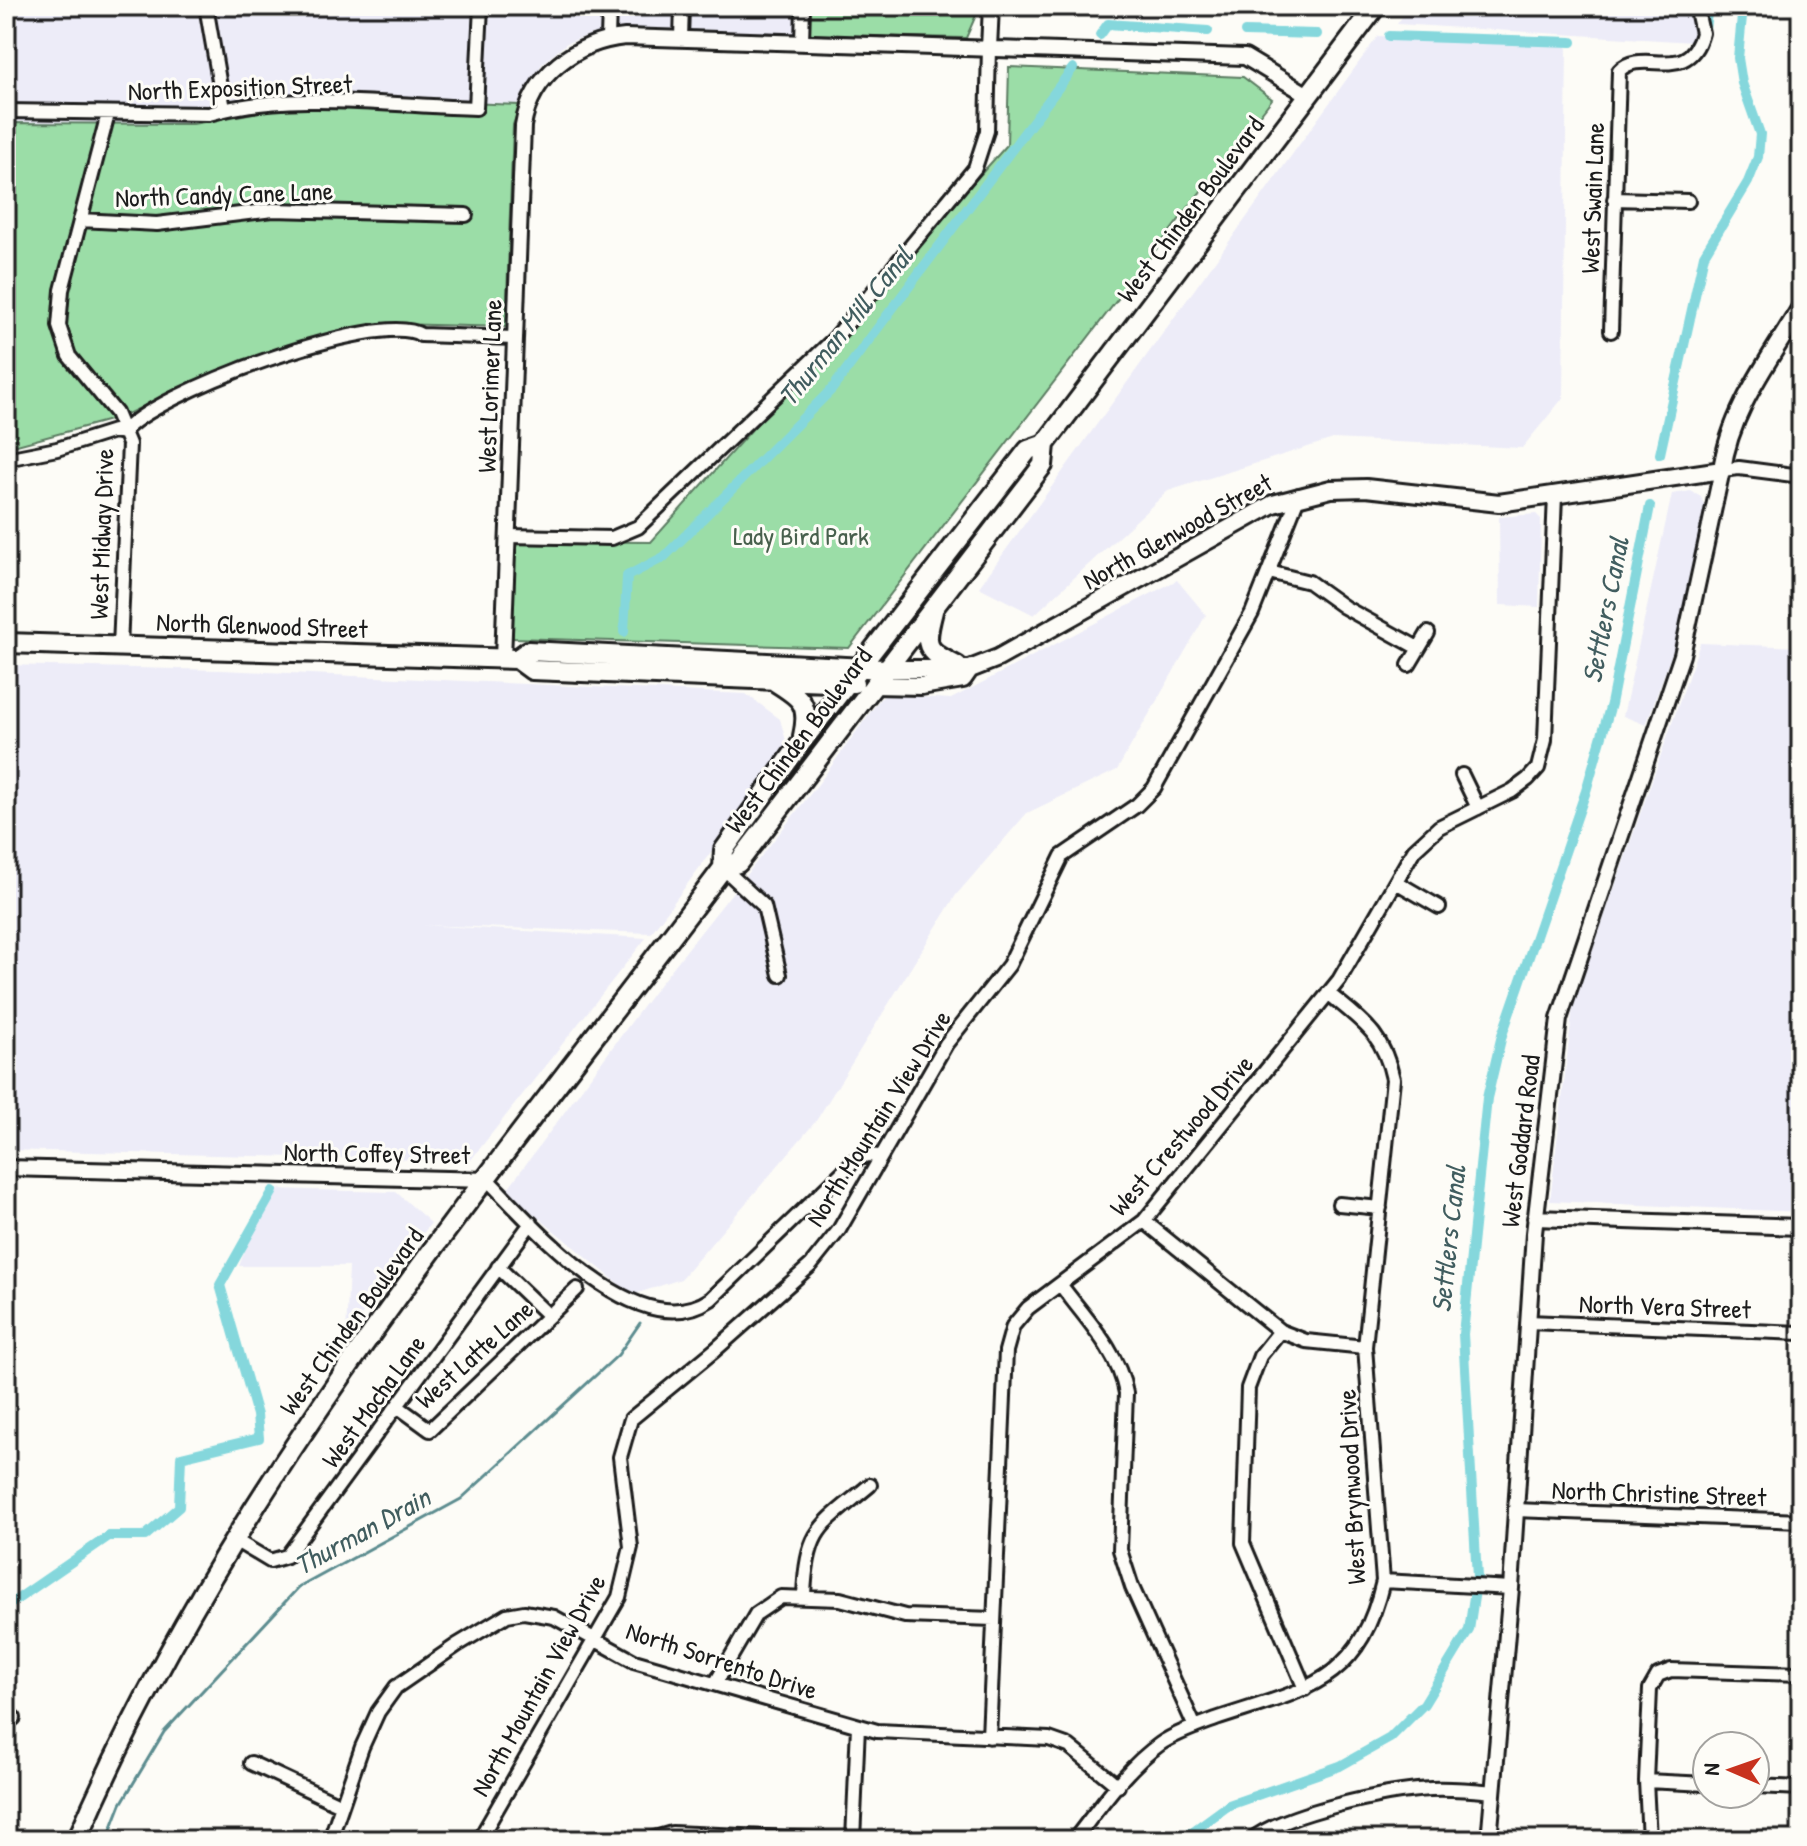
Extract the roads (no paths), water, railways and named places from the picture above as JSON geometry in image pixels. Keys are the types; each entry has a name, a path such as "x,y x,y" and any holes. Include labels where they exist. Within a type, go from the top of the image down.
{"main road":[{"name":"West Chinden Boulevard","path":"77,1840 139,1709 233,1539 359,1351 723,868 724,850 801,743 1028,450 1045,444 1376,6"},
{"path":"1722,470 1725,449 1741,407 1801,307"},
{"name":"West Chinden Boulevard","path":"723,868 738,863 1045,462 1045,444"},
{"name":"North Glenwood Street","path":"510,659 528,651 885,669 964,668 1032,641 1273,504 1299,495 1366,488 1483,504 1722,470"},
{"path":"936,601 926,638 928,647 938,657 964,668"},
{"name":"North Glenwood Street","path":"6,643 510,659 532,670 769,678 873,685 944,684 963,679 964,668"},
{"path":"769,678 804,705 808,715 801,743"}],"street":[{"path":"206,6 224,109"},
{"name":"North Exposition Street","path":"6,111 209,114 224,109 309,102 476,108 481,6"},
{"path":"609,6 608,39 681,38 1245,57 1308,95"},
{"path":"681,38 682,6"},
{"path":"802,42 803,6"},
{"path":"507,536 612,538 638,527 835,338 975,168 987,131 991,6"},
{"name":"West Swain Lane","path":"1611,331 1617,77 1622,66 1674,63 1689,55 1702,33 1696,6"},
{"name":"West Lorimer Lane","path":"510,659 507,536 525,116 538,87 552,70 583,48 608,39"},
{"name":"West Midway Drive","path":"108,114 62,290 59,326 69,356 116,413 129,444 120,647"},
{"path":"1614,199 1688,201"},
{"name":"North Candy Cane Lane","path":"80,220 157,224 273,210 466,215"},
{"path":"6,459 57,449 114,431 123,433 137,417 250,364 295,349 375,332 414,330 421,335 515,338"},
{"name":"North Glenwood Street","path":"1722,470 1739,468 1801,476"},
{"name":"West Goddard Road","path":"1489,1840 1511,1588 1535,1218 1559,1019 1682,655 1722,470"},
{"name":"North Mountain View Drive","path":"479,1840 627,1576 631,1547 620,1457 623,1436 631,1419 811,1265 839,1230 946,1044 1009,965 1062,856 1137,805 1154,788 1232,652 1269,572 1299,495"},
{"name":"West Crestwood Drive","path":"989,1737 1006,1351 1013,1326 1028,1308 1144,1221 1328,993 1425,837 1528,779 1543,755 1555,495"},
{"path":"1269,572 1309,582 1344,607 1418,648"},
{"path":"1409,665 1428,633"},
{"path":"1462,775 1478,808"},
{"path":"723,868 764,906 780,975"},
{"path":"1396,882 1439,907"},
{"name":"West Brynwood Drive","path":"1074,1840 1136,1764 1162,1743 1195,1727 1305,1689 1330,1676 1359,1646 1375,1616 1383,1581 1365,1347 1393,1079 1387,1050 1373,1029 1328,993"},
{"name":"North Coffey Street","path":"6,1168 488,1180 589,1275 617,1294 656,1311 688,1311 711,1299 855,1160 867,1155 879,1156"},
{"path":"1339,1204 1380,1208"},
{"path":"1535,1218 1801,1227"},
{"path":"1144,1221 1280,1331 1306,1341 1365,1347"},
{"name":"West Mocha Lane","path":"233,1539 268,1561 286,1557 531,1223"},
{"path":"498,1267 549,1316"},
{"path":"1060,1284 1114,1357 1122,1375 1126,1393 1120,1550 1132,1587 1195,1727"},
{"name":"West Latte Lane","path":"397,1406 430,1430 577,1289"},
{"name":"North Vera Street","path":"1528,1322 1801,1333"},
{"path":"1280,1331 1260,1356 1248,1388 1243,1543 1305,1689"},
{"path":"804,1595 806,1555 811,1539 870,1485"},
{"name":"North Christine Street","path":"1515,1510 1801,1521"},
{"path":"1383,1581 1511,1588"},
{"path":"715,1684 763,1606 781,1597 804,1595 840,1599 905,1616 994,1619"},
{"name":"North Sorrento Drive","path":"330,1840 378,1712 396,1687 417,1669 507,1615 524,1612 554,1617 634,1661 877,1731 1049,1739 1069,1746 1118,1786"},
{"path":"1649,1840 1646,1781 1650,1689 1658,1675 1671,1670 1801,1674"},
{"path":"853,1840 858,1726"},
{"path":"251,1763 341,1805"},
{"path":"1646,1781 1691,1783"},
{"path":"1771,1787 1801,1788"},
{"path":"1251,1840 1287,1820 1386,1795 1430,1789 1494,1792"},
{"path":"648,1840 672,1833 837,1840"}],"waterway":[{"name":"Thurman Mill Canal","path":"1704,36 1708,6"},
{"name":"Settlers Canal","path":"1660,454 1704,255 1748,182 1758,157 1760,134 1742,83 1738,58 1743,6"},
{"name":"Thurman Mill Canal","path":"1100,35 1108,24 1208,31"},
{"name":"Thurman Mill Canal","path":"1245,32 1317,34"},
{"name":"Thurman Mill Canal","path":"1389,36 1572,42"},
{"name":"Thurman Mill Canal","path":"624,632 627,576 664,557 832,389 1073,68"},
{"name":"Settlers Canal","path":"1181,1840 1229,1805 1340,1766 1390,1738 1424,1704 1469,1630 1477,1577 1463,1334 1487,1098 1502,1035 1586,791 1611,704 1650,506"},
{"name":"Thurman Mill Canal","path":"6,1607 109,1536 145,1536 179,1507 181,1457 259,1438 257,1415 220,1285 273,1191"},
{"name":"Thurman Drain","path":"107,1840 121,1804 164,1732 298,1588 461,1499 618,1355 640,1323"}],"park label":[{"name":"Lady Bird Park","path":"801,535"}]}
